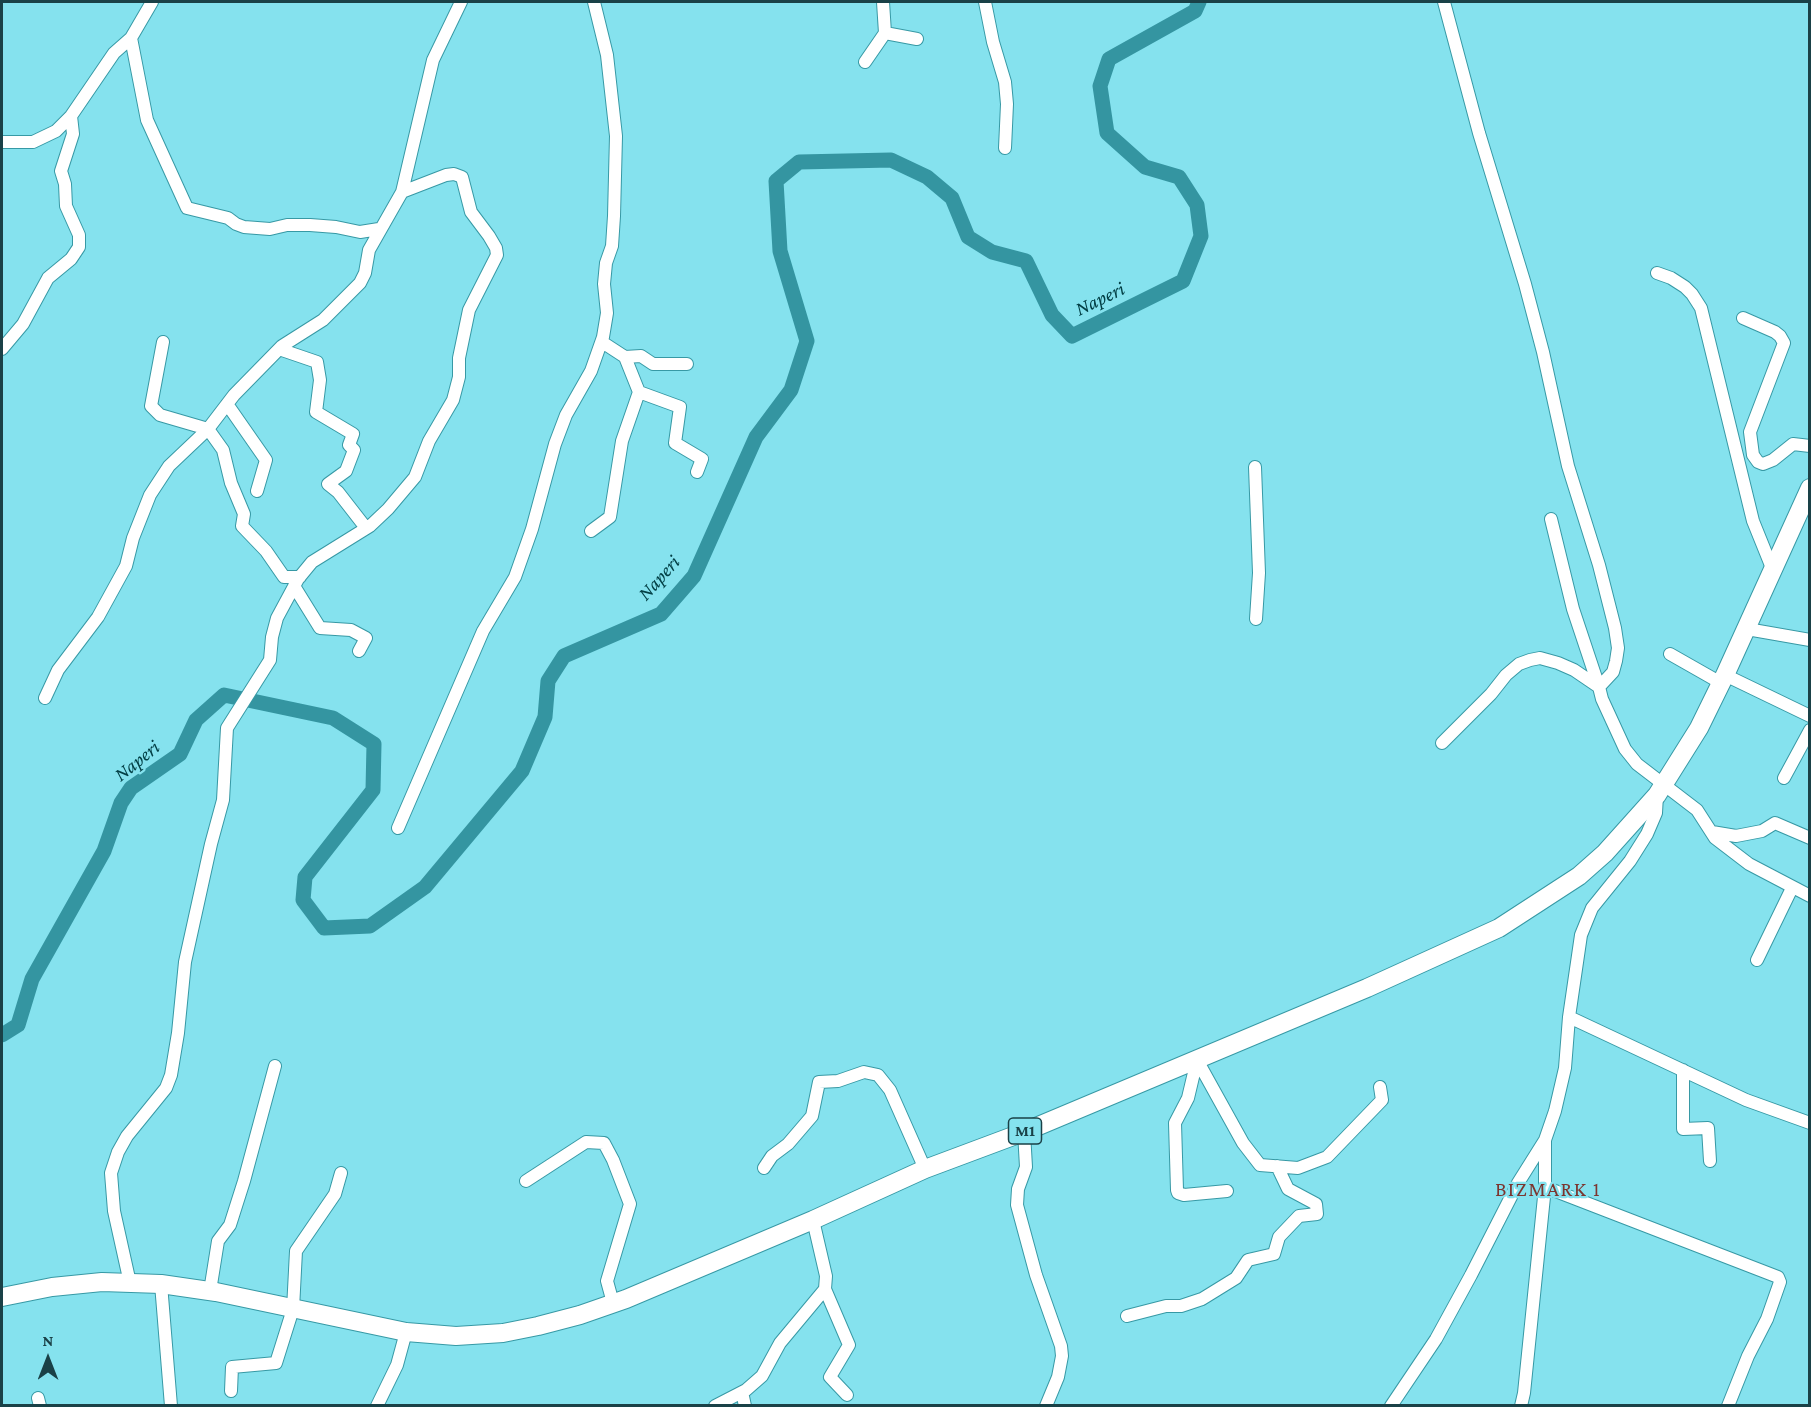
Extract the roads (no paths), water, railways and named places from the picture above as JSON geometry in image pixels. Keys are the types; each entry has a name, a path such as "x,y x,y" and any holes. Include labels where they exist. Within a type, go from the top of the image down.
{"highway":[{"name":"M1","path":"2,1297 62,1286 102,1282 161,1284 210,1291 406,1332 456,1336 503,1333 538,1326 613,1303 813,1220 926,1169 1024,1132 1367,988 1499,928 1580,876 1605,854 1661,790 1699,728 1747,629 1772,568 1809,489"}],"street":[{"path":"2,142 33,142 56,131 70,116 114,53 131,38 152,2"},
{"path":"45,698 58,670 98,617 126,566 134,538 156,484 169,466 208,429 227,404 279,349 323,320 360,284 365,273 369,250 402,192 434,60 461,2"},
{"path":"398,828 483,631 515,577 532,529 555,444 566,415 591,371 602,342 607,313 603,284 606,263 612,246 616,136 607,56 594,2"},
{"path":"865,62 885,33 883,2"},
{"path":"985,2 993,42 1005,82 1007,104 1005,148"},
{"path":"1444,2 1479,133 1525,284 1543,352 1568,466 1599,565 1615,628 1618,648 1616,661 1612,672 1599,687"},
{"path":"885,33 917,39"},
{"path":"131,38 147,120 187,208 228,218 236,224 270,229 287,225 327,226 360,232 379,229"},
{"path":"2,350 23,324 48,278 71,259 79,247 78,235 66,206 65,184 61,171 73,134 70,116"},
{"path":"130,1283 114,1211 111,1173 118,1152 127,1136 166,1088 171,1075 186,962 211,844 223,800 226,764 225,737 229,721 270,660 272,637 277,618 297,581 312,562 366,528 388,509 415,477 429,441 453,400 459,377 459,358 469,310 497,255 489,236 471,212 462,177 454,174 446,175 402,192"},
{"path":"1657,273 1685,287 1701,308 1753,521 1772,568"},
{"path":"1743,318 1775,332 1784,343 1750,432 1753,455 1762,464 1773,460 1793,444 1809,446"},
{"path":"163,342 151,406 160,415 208,429 223,450 231,483 244,514 242,526 266,551 284,577 297,581 320,628 351,630 366,638 359,651"},
{"path":"602,342 626,357 641,356 653,364 687,364"},
{"path":"279,349 317,362 320,380 316,412 352,434 349,445 354,450 346,471 328,484 338,492 366,528"},
{"path":"591,531 610,517 622,441 639,392 626,357"},
{"path":"639,392 680,407 675,443 702,459 697,472"},
{"path":"227,404 266,460 257,492"},
{"path":"1255,467 1259,573 1256,619"},
{"path":"1551,519 1573,609 1602,699 1625,749 1661,790 1697,810 1715,838 1749,864 1809,896"},
{"path":"1747,629 1809,640"},
{"path":"1670,654 1809,716"},
{"path":"1442,743 1491,694 1506,675 1520,664 1530,660 1540,658 1558,663 1574,670 1599,687"},
{"path":"1784,778 1809,730"},
{"path":"1391,1406 1436,1339 1518,1183 1545,1140 1555,1112 1565,1068 1569,1017 1581,935 1593,908 1630,861 1647,834 1656,813 1661,790"},
{"path":"1712,832 1736,836 1762,831 1775,823 1809,838"},
{"path":"1757,960 1792,888"},
{"path":"1569,1017 1746,1100 1809,1123"},
{"path":"1197,1060 1243,1143 1260,1165 1298,1168 1327,1157 1382,1100 1380,1087"},
{"path":"1197,1060 1188,1098 1175,1124 1177,1190 1178,1193 1184,1195 1227,1191"},
{"path":"210,1291 218,1241 230,1225 275,1066"},
{"path":"1683,1070 1683,1129 1708,1128 1710,1161"},
{"path":"764,1168 771,1156 788,1144 812,1116 819,1082 838,1081 864,1072 878,1076 890,1090 926,1169"},
{"path":"1024,1132 1026,1167 1018,1189 1017,1205 1036,1275 1061,1346 1062,1356 1058,1377 1046,1406"},
{"path":"1521,1406 1545,1187 1545,1140"},
{"path":"526,1182 586,1142 603,1143 613,1160 630,1204 607,1281 613,1303"},
{"path":"1127,1316 1166,1306 1181,1306 1202,1299 1236,1278 1248,1260 1274,1254 1279,1237 1299,1216 1317,1214 1316,1204 1288,1189 1277,1166"},
{"path":"231,1391 232,1367 276,1363 293,1309 297,1251 335,1194 341,1173"},
{"path":"1545,1187 1778,1277 1780,1282 1767,1319 1748,1356 1728,1406"},
{"path":"813,1220 826,1276 825,1289 849,1346 830,1377 847,1395"},
{"path":"161,1284 171,1406"},
{"path":"715,1406 742,1392 762,1376 780,1343 825,1289"},
{"path":"377,1406 397,1365 406,1332"},
{"path":"742,1392 745,1406"}],"waterway":[{"name":"Naperi","path":"2,1035 18,1025 32,979 104,851 121,803 131,788 180,754 196,720 224,695 333,718 374,744 373,790 305,877 303,900 324,928 370,926 425,887 522,771 545,717 548,681 564,656 661,614 694,576 756,437 791,390 807,341 780,251 776,181 799,162 891,160 927,177 952,198 968,237 992,252 1026,261 1052,315 1072,336 1183,281 1201,236 1197,205 1179,177 1145,167 1107,133 1100,86 1109,59 1195,11 1199,2"}],"district":[{"name":"BIZMARK 1","path":"1548,1190"}]}
